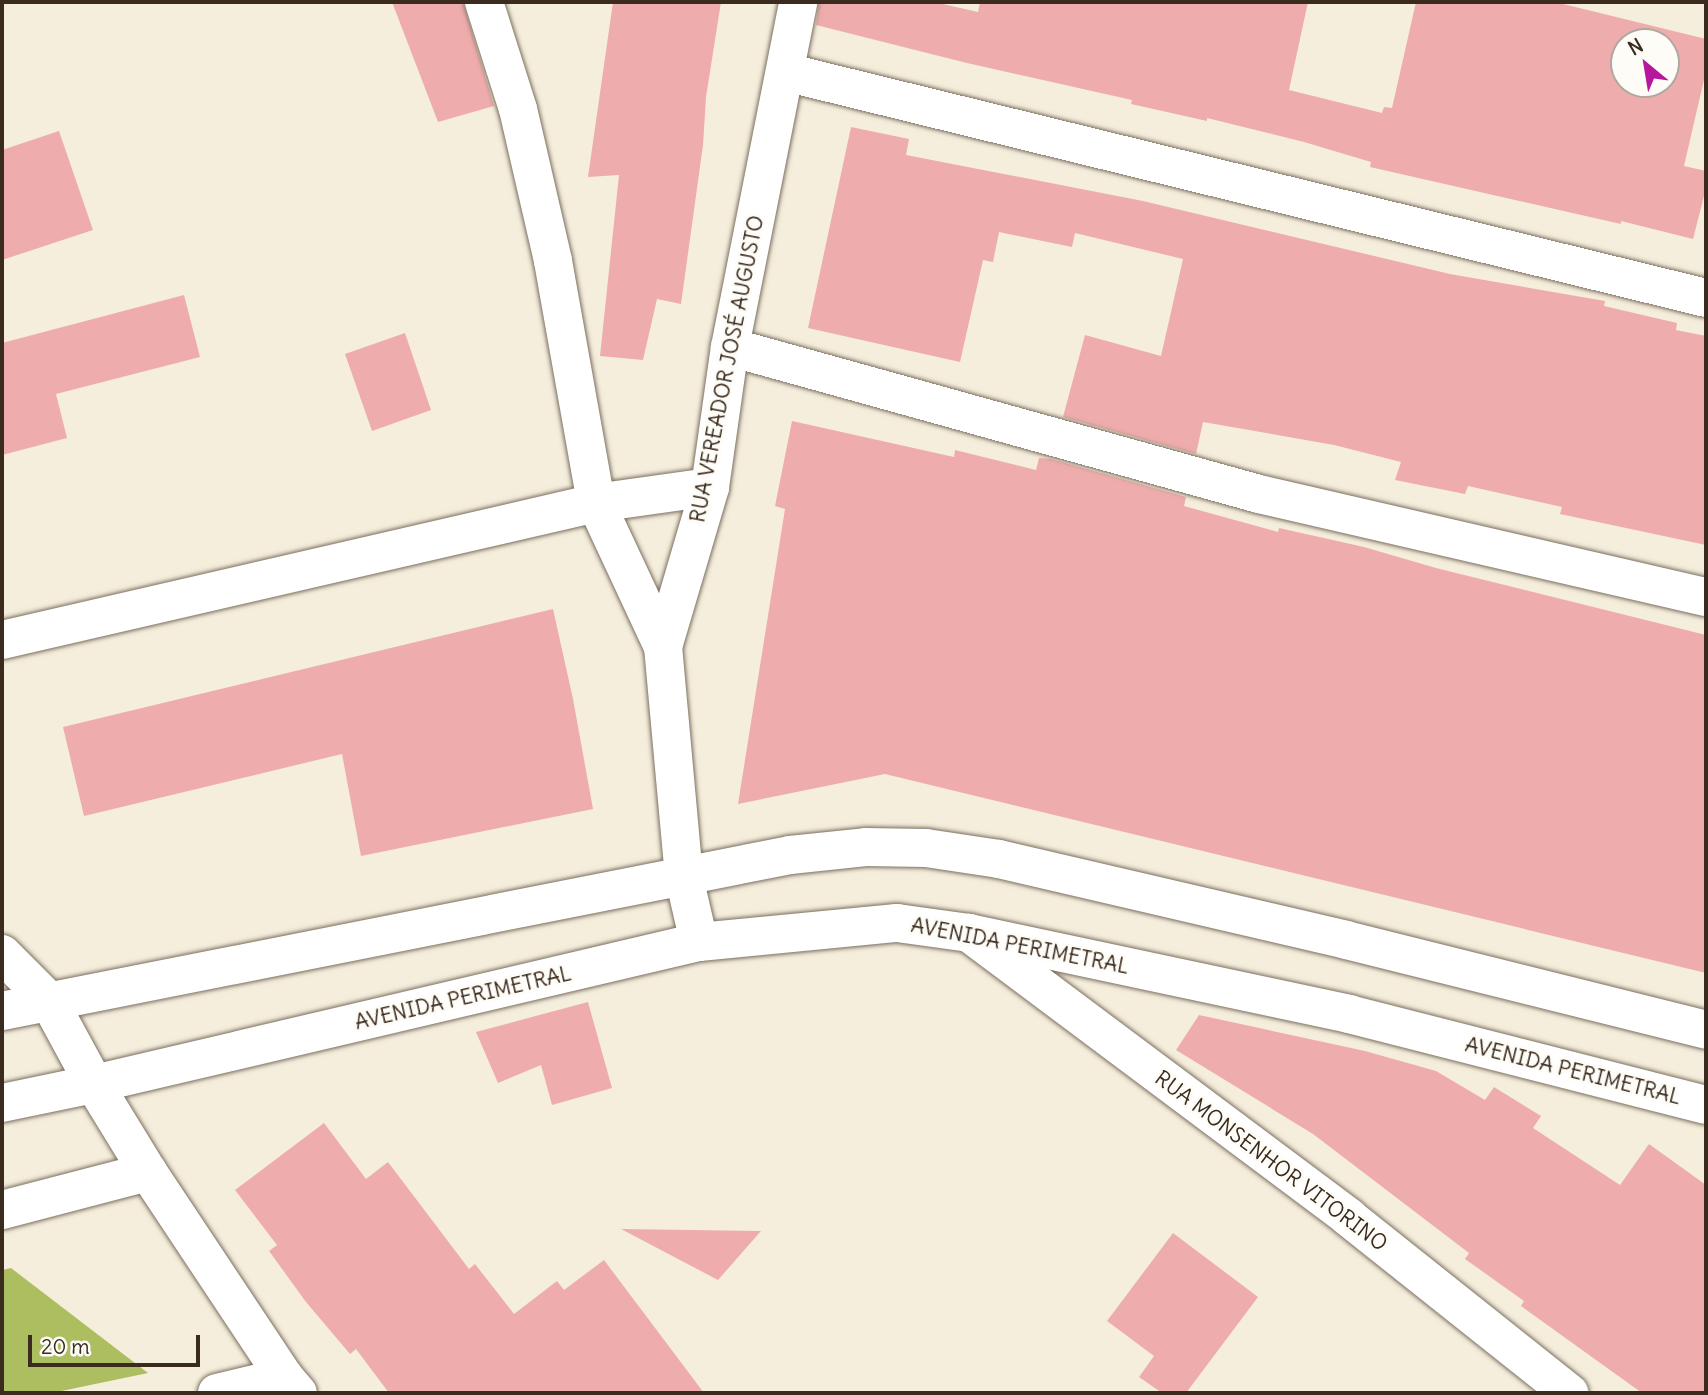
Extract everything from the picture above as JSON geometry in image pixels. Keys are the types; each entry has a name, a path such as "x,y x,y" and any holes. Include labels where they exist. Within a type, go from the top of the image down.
{"street":[{"path":"484,2 518,109 553,261 596,503 663,647"},
{"name":"RUA VEREADOR JOSÉ AUGUSTO","path":"699,942 684,877 663,647 710,487 730,347 798,2"},
{"path":"785,72 1706,298"},
{"path":"730,347 1259,494 1706,597"},
{"path":"2,640 596,503 710,487"},
{"path":"2,1011 790,855 866,847 938,850 999,859 1346,940 1706,1030"},
{"name":"AVENIDA PERIMETRAL","path":"2,1102 94,1084 699,942 897,923 970,933 1349,1014 1706,1105"},
{"name":"RUA MONSENHOR VITORINO","path":"970,933 1348,1217 1569,1393"},
{"path":"2,954 50,1001 94,1084 148,1172 291,1385 217,1393"},
{"path":"2,1210 148,1172"}],"green space":[{"path":"11,1268 148,1373 52,1393 2,1393 2,1270"}],"building":[{"path":"392,2 463,2 494,106 438,122"},
{"path":"613,2 721,2 706,97 703,145 681,304 657,299 643,360 600,356 619,175 588,177"},
{"path":"819,2 934,2 978,12 980,2 1308,2 1289,90 1382,113 1384,107 1392,108 1416,2 1555,2 1661,28 1610,28 1610,98 1680,98 1680,33 1706,39 1706,71 1684,166 1706,171 1706,188 1693,239 1370,167 1371,162 1304,142 1207,118 1207,121 1131,104 1132,100 967,63 816,25"},
{"path":"851,127 909,139 906,155 1143,201 1450,274 1605,301 1604,306 1677,323 1676,330 1706,336 1706,545 1560,514 1562,507 1468,486 1465,494 1395,480 1401,462 1334,445 1203,422 1196,454 1063,417 1085,335 1161,356 1183,259 1075,233 1072,247 999,232 993,262 983,260 960,362 808,328"},
{"path":"59,131 93,230 2,260 2,150"},
{"path":"184,295 200,357 56,394 67,438 2,455 2,343"},
{"path":"405,333 431,410 372,431 345,354"},
{"path":"792,421 954,457 955,450 1036,470 1039,458 1051,459 1186,497 1184,506 1278,532 1279,528 1364,547 1436,568 1706,635 1706,973 885,774 738,804 785,509 775,506"},
{"path":"553,609 593,809 361,856 342,754 84,816 63,727"},
{"path":"588,1002 612,1088 552,1105 541,1065 498,1083 476,1032"},
{"path":"1199,1015 1365,1051 1436,1071 1485,1100 1494,1087 1541,1116 1533,1128 1620,1185 1649,1144 1706,1185 1706,1393 1642,1393 1521,1306 1524,1301 1465,1259 1469,1253 1313,1134 1176,1050"},
{"path":"324,1123 366,1179 388,1162 469,1269 475,1264 514,1314 557,1281 564,1290 604,1260 704,1393 389,1393 356,1349 350,1354 306,1302 269,1251 277,1245 235,1190"},
{"path":"621,1229 761,1231 718,1280"},
{"path":"1173,1233 1258,1297 1186,1393 1162,1393 1139,1377 1154,1356 1107,1321"}]}
